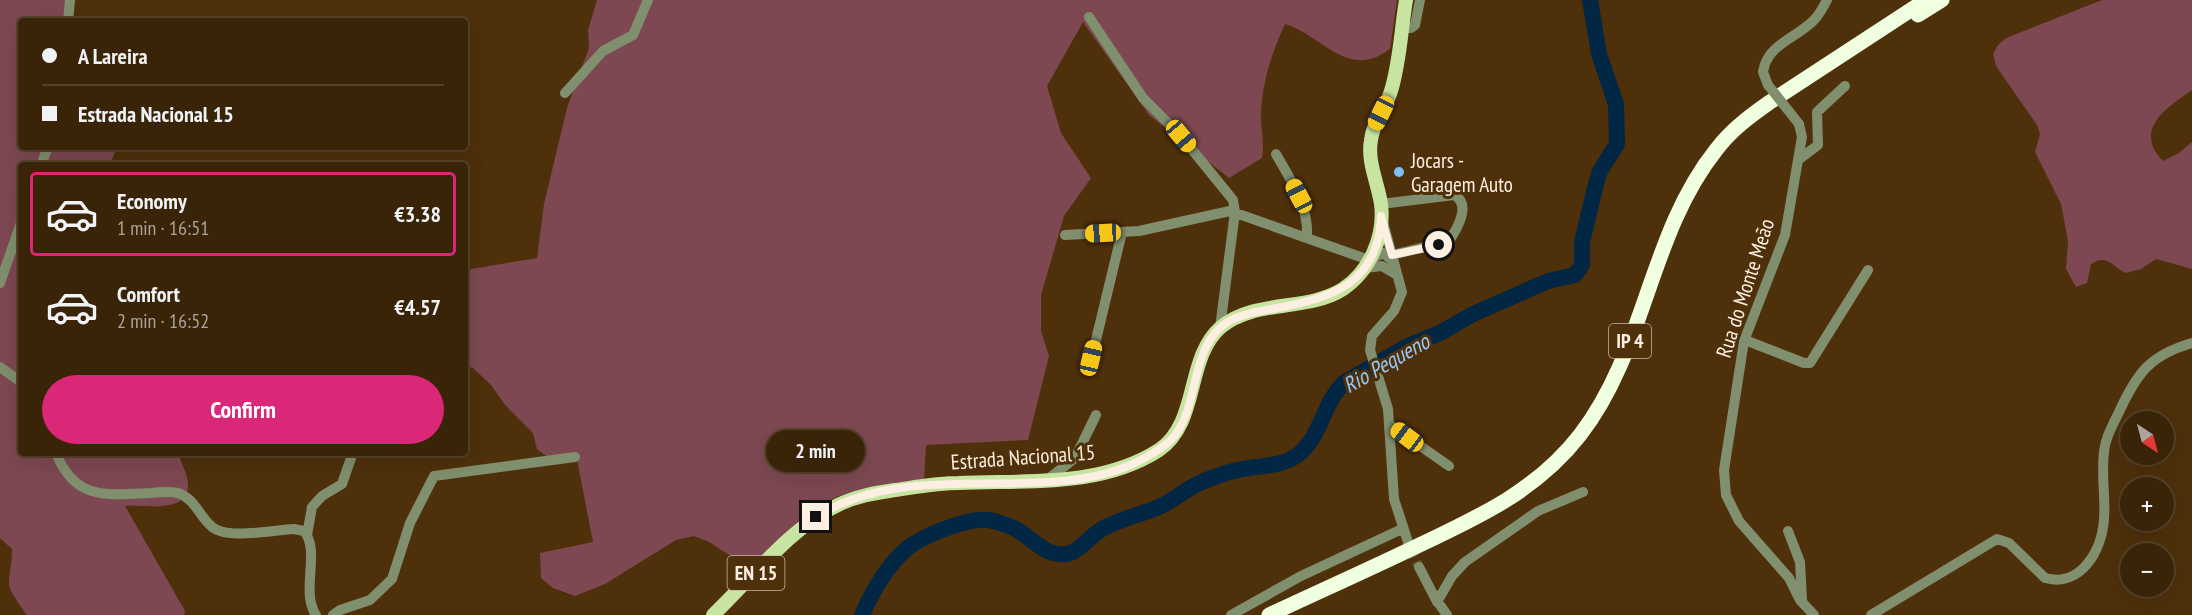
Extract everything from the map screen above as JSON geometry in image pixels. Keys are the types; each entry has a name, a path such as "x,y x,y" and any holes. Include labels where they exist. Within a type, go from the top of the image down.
{"highway":[{"name":"IP 4","path":"1269,615 1491,511 1544,473 1581,432 1610,387 1626,353 1671,228 1688,192 1715,150 1740,125 1763,107 1926,0"},
{"name":"IP 4","path":"1290,615 1504,512 1525,500 1557,473 1586,441 1619,387 1680,231 1696,197 1724,154 1761,120 1942,0"}],"main road":[{"path":"1220,328 1245,315 1334,294 1348,285 1372,256 1381,210 1371,156 1371,141 1392,89 1406,0"},
{"name":"Estrada Nacional 15","path":"713,615 799,531 816,517 838,504 863,496 929,485 1047,481 1097,475 1121,468 1151,454 1171,441 1182,420 1207,346 1220,328"}],"street":[{"path":"68,18 70,0"},
{"path":"565,93 603,51 633,35 648,0"},
{"path":"1402,28 1411,28 1415,25 1420,0"},
{"name":"Rua do Monte Meão","path":"1814,615 1802,602 1791,581 1738,521 1725,490 1724,459 1745,340 1785,235 1802,136 1799,124 1768,85 1762,72 1770,54 1814,20 1827,0"},
{"path":"1089,17 1143,98 1181,136 1228,193 1235,212 1220,328"},
{"path":"1798,160 1818,145 1817,112 1845,86"},
{"path":"1276,154 1302,201 1307,219 1307,238"},
{"path":"1372,256 1378,265 1393,266 1449,241 1462,214 1461,202 1454,195 1381,210 1393,266"},
{"path":"1065,235 1160,228 1221,212 1235,212 1307,238 1372,256 1386,253 1402,287 1401,297 1394,311 1371,340 1373,362 1389,424 1391,483 1402,529 1410,548"},
{"path":"0,283 18,232"},
{"path":"1089,369 1122,232"},
{"path":"1745,340 1810,363 1868,270"},
{"path":"1871,615 1997,539 2009,543 2041,576 2056,580 2073,576 2084,568 2093,556 2103,526 2104,447 2127,394 2139,375 2156,358 2192,343"},
{"path":"0,367 18,380"},
{"path":"1047,481 1075,458 1096,415"},
{"path":"1389,424 1449,466"},
{"path":"58,456 72,479 81,487 97,494 178,493 192,502 209,525 223,533 296,529 308,535"},
{"path":"333,615 340,610 370,600 392,579 410,523 434,477 574,457"},
{"path":"316,615 310,601 308,535 310,514 314,504 342,484 351,459"},
{"path":"1437,602 1452,576 1465,562 1538,511 1583,492"},
{"path":"1231,615 1295,578 1402,529"},
{"path":"1788,531 1800,564 1802,602"},
{"path":"1419,567 1437,602 1448,615"}],"shaded area":[{"path":"0,0 67,0 64,18 18,18 18,150 116,150 108,162 18,162 18,456 179,456 188,484 186,494 181,500 164,506 125,506 185,611 184,615 27,615 10,588 12,549 0,538"},
{"path":"597,0 1397,0 1390,49 1375,58 1361,60 1348,58 1285,24 1272,56 1264,88 1261,111 1262,158 1229,178 1149,115 1083,22 1047,86 1061,133 1091,178 1064,216 1041,295 1041,331 1049,356 1028,440 926,445 924,481 866,489 843,495 820,505 799,521 751,569 709,542 694,536 676,540 605,584 575,596 553,588 541,578 540,553 593,542 577,460 554,462 537,449 533,433 506,406 491,385 473,368 468,367 468,270 537,258 544,204 567,108 589,48 588,30"},
{"path":"2102,0 2192,0 2192,90 2164,111 2152,129 2151,139 2154,149 2163,161 2179,153 2192,142 2192,269 2156,259 2141,269 2125,273 2105,260 2101,260 2091,264 2087,283 2076,287 2066,269 2068,241 2061,204 2035,152 2040,134 2037,125 1996,66 1993,54 2006,38"}],"waterway":[{"name":"Rio Pequeno","path":"862,615 880,581 897,558 911,546 944,529 979,520 991,521 1014,528 1047,551 1070,553 1102,529 1161,506 1204,481 1233,471 1279,463 1293,458 1313,438 1332,399 1345,382 1408,346 1440,333 1473,314 1548,281 1575,275 1582,265 1582,242 1600,171 1617,144 1616,104 1599,54 1590,0"}],"tunnel":[{"path":"1410,548 1419,567"}],"place":[{"name":"Jocars - Garagem Auto","path":"1399,172"}],"route":[{"path":"816,517 838,504 876,493 940,484 1075,478 1097,475 1134,463 1171,441 1182,420 1209,340 1224,325 1245,315 1304,303 1342,290 1360,274 1370,260 1381,224 1381,216 1392,255 1439,245"}]}
